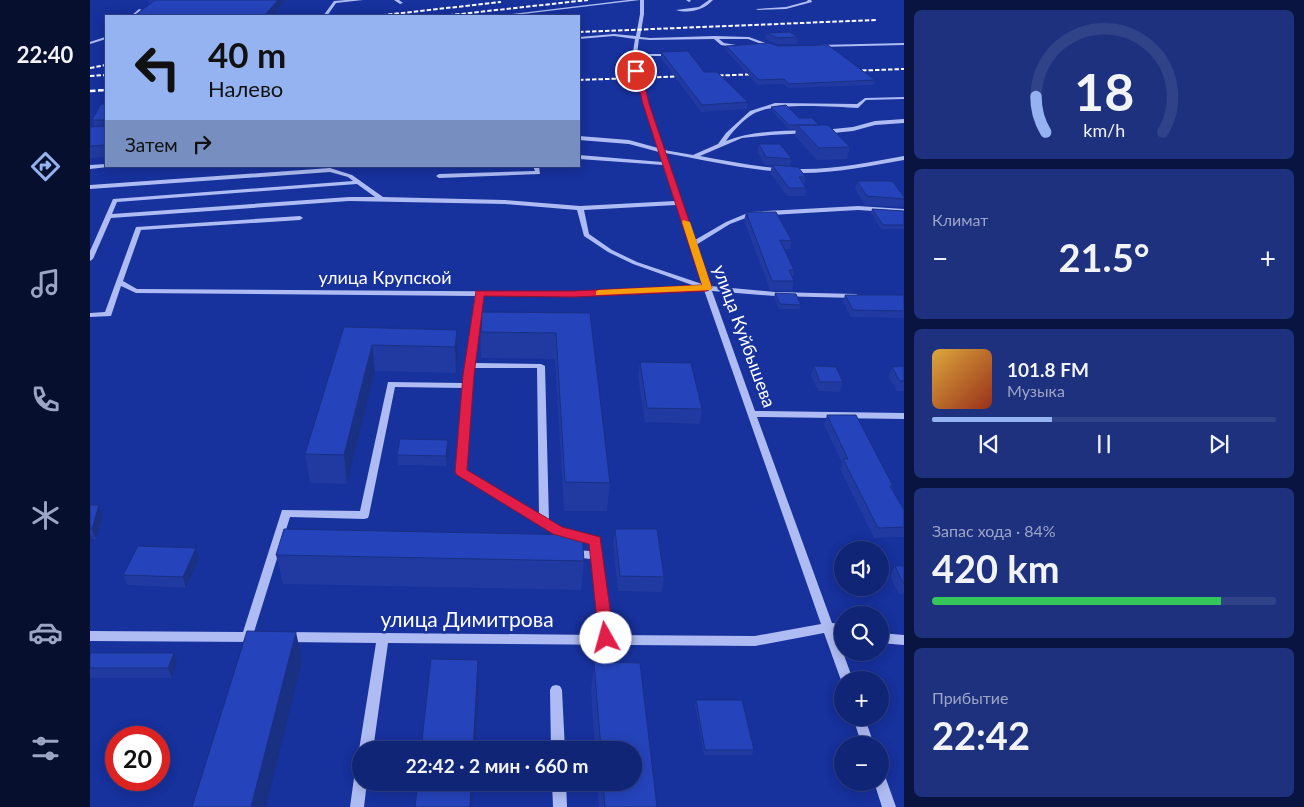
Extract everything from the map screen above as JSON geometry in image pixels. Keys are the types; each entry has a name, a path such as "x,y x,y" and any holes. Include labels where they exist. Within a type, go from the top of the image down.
{"street":[{"path":"326,15 335,2 361,0"},
{"path":"396,0 401,3"},
{"path":"507,15 638,0"},
{"name":"улица Куйбышева","path":"642,0 644,14 637,36 636,71 640,78 707,288 844,671"},
{"path":"678,10 691,10 705,6 711,0"},
{"path":"758,9 797,6 810,2 809,0"},
{"path":"134,15 140,10"},
{"path":"580,38 600,35 637,36 650,39 749,38 777,47"},
{"path":"90,42 105,38"},
{"path":"715,38 723,44 734,46"},
{"path":"816,46 904,44"},
{"path":"635,55 665,55"},
{"path":"721,144 728,134 752,112 775,104 858,106 865,99 904,98"},
{"path":"695,156 741,137 771,133 829,132 853,129 875,123 904,121"},
{"path":"580,138 629,142 662,151 763,168 803,171 841,169 904,158"},
{"path":"580,157 666,164"},
{"path":"90,167 105,166"},
{"path":"438,176 538,173 536,167"},
{"path":"90,187 330,170 350,176 382,199"},
{"path":"90,259 115,200 358,182"},
{"path":"108,216 349,199 505,202 580,208 679,203"},
{"path":"580,208 586,235 610,251 635,263 707,288"},
{"path":"693,244 728,223 750,214 858,208 904,211"},
{"path":"90,314 108,314 138,228 300,218"},
{"name":"улица Крупской","path":"119,282 136,291 574,294 707,288 775,294 864,296"},
{"path":"479,293 470,365 461,472 558,531 595,541 606,638"},
{"path":"470,365 541,366 544,522"},
{"path":"247,637 281,545 286,513 364,515 391,384 468,386"},
{"path":"753,414 904,416"},
{"path":"558,553 597,554"},
{"name":"улица Димитрова","path":"90,636 606,638 756,641 829,627 834,628"},
{"path":"367,741 383,637"},
{"path":"889,639 904,640"},
{"path":"556,690 558,741"},
{"path":"357,807 359,791"},
{"path":"559,791 560,807"},
{"path":"884,791 889,807"}],"building":[{"path":"155,0 278,0 265,15 135,15"},
{"path":"790,32 798,37 778,38 766,33"},
{"path":"769,43 778,46 828,45 875,80 789,84 784,79 759,80 726,46"},
{"path":"688,51 704,72 717,72 748,102 702,105 661,52"},
{"path":"101,104 105,104 105,145 90,146 90,127 104,126 104,120 92,120"},
{"path":"786,105 799,118 812,118 819,125 789,125 771,107"},
{"path":"797,125 828,125 850,147 819,148"},
{"path":"759,144 780,144 792,159 766,157"},
{"path":"772,165 798,167 806,177 799,177 806,188 789,188"},
{"path":"857,181 893,182 904,199 867,196"},
{"path":"872,209 904,211 904,225 883,225"},
{"path":"746,212 776,212 792,241 780,240 794,270 789,270 794,281 772,281"},
{"path":"775,293 796,294 801,305 780,304"},
{"path":"845,295 904,295 904,311 853,310"},
{"path":"482,312 590,313 610,483 565,482 556,333 481,332"},
{"path":"344,327 457,330 455,347 372,345 344,455 305,454"},
{"path":"640,362 691,363 702,409 647,408"},
{"path":"814,366 836,367 843,382 820,382"},
{"path":"904,366 904,381 900,381 892,367"},
{"path":"827,415 856,415 893,486 890,486 904,510 904,527 878,528 843,459 848,459"},
{"path":"400,439 448,440 446,456 397,455"},
{"path":"90,505 99,505 92,529 90,529"},
{"path":"284,529 582,535 584,561 276,555"},
{"path":"615,529 657,529 664,577 620,576"},
{"path":"138,546 196,548 183,577 123,575"},
{"path":"895,566 904,566 904,583 903,583"},
{"path":"247,631 296,632 251,807 192,807"},
{"path":"91,653 174,653 168,668 90,668"},
{"path":"431,659 478,660 474,741 422,741"},
{"path":"594,662 640,663 657,807 605,807 604,791 642,791 642,741 600,741"},
{"path":"696,700 742,700 754,750 705,750"},
{"path":"417,791 471,791 470,807 415,807"}],"railway":[{"path":"451,15 588,0"},
{"path":"384,15 501,2"},
{"path":"580,32 876,20"},
{"path":"90,68 105,65"},
{"path":"849,71 904,69"},
{"path":"706,76 761,74"},
{"path":"90,76 105,75"},
{"path":"580,80 689,76"},
{"path":"99,90 105,90"},
{"path":"90,91 105,90"}],"slow traffic":[{"path":"599,293 707,288 686,222"}],"route":[{"path":"606,638 595,541 558,531 461,472 468,375 479,293 574,294 707,288 646,104 640,78 636,71"}]}
